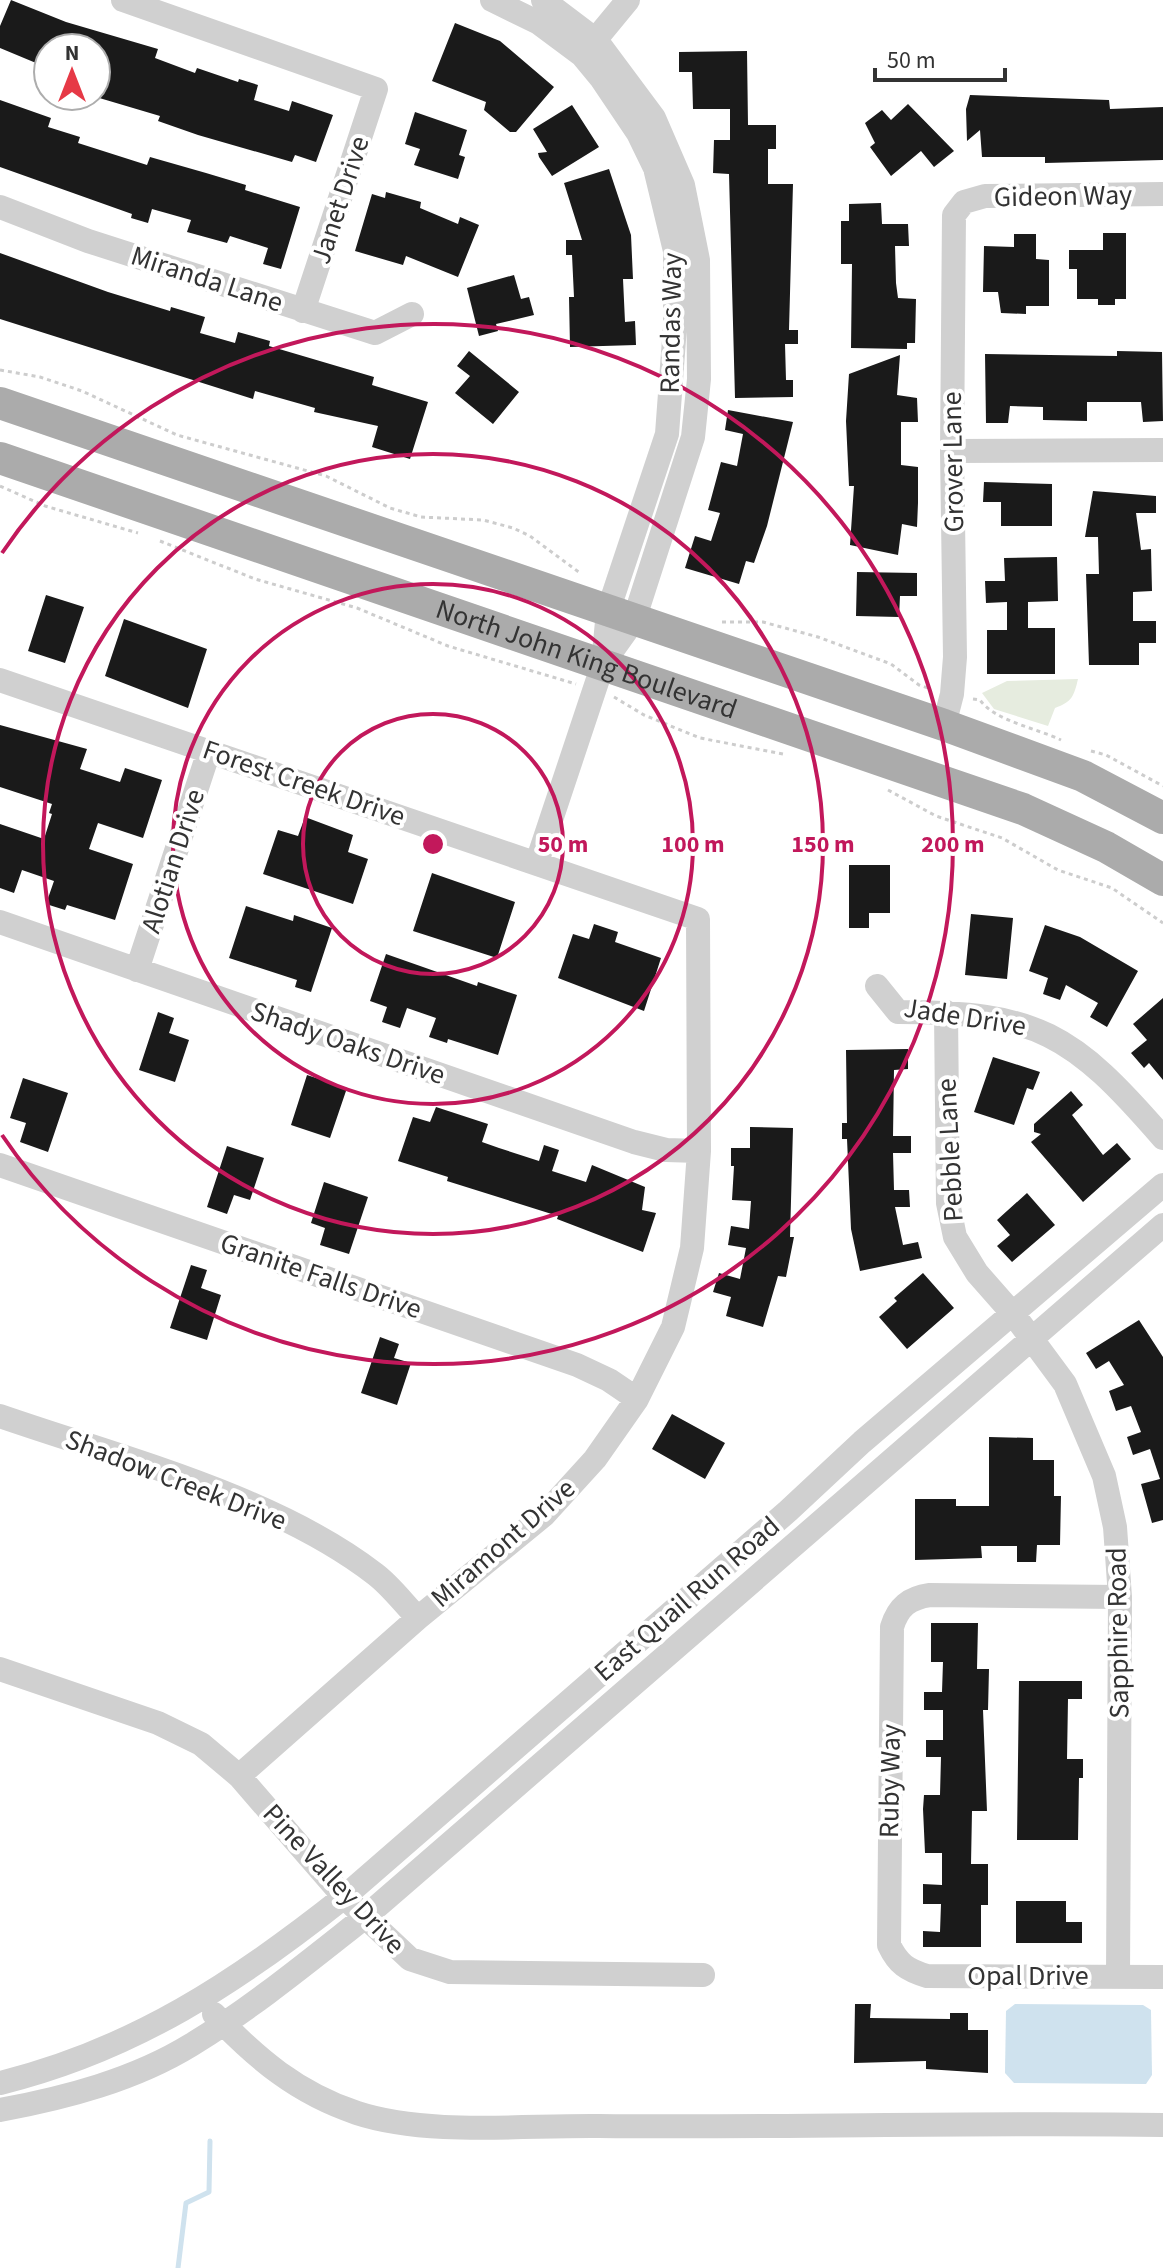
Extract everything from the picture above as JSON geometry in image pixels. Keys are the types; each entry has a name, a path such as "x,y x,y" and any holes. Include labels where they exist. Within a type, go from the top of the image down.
{"main road":[{"name":"North John King Boulevard","path":"0,403 944,725 1083,776 1163,818"},
{"name":"North John King Boulevard","path":"0,458 598,677 1023,809 1106,847 1163,880"}],"street":[{"name":"Janet Drive","path":"123,0 376,89 303,311"},
{"name":"Randas Way","path":"492,0 589,47"},
{"name":"Randas Way","path":"537,862 598,677 693,437 699,379 698,260 683,185 673,156 654,118 543,0"},
{"path":"589,47 628,0"},
{"name":"Gideon Way","path":"964,202 998,196 1163,194"},
{"name":"Grover Lane","path":"944,725 952,694 955,657 952,237 954,215 964,202"},
{"name":"Miranda Lane","path":"0,207 88,241 375,333 412,314"},
{"path":"952,451 1163,450"},
{"name":"Forest Creek Drive","path":"0,680 698,919"},
{"name":"Alotian Drive","path":"137,970 209,751"},
{"name":"Miramont Drive","path":"239,1776 418,1618 544,1515 595,1459 637,1399 673,1327 692,1248 699,1151 698,919"},
{"name":"Shady Oaks Drive","path":"0,922 634,1142 666,1150 699,1151"},
{"name":"Jade Drive","path":"877,986 898,1012 1002,1017 1039,1029 1089,1059 1163,1138"},
{"name":"Pebble Lane","path":"946,1012 948,1203 955,1237 977,1273 1014,1315"},
{"name":"Granite Falls Drive","path":"0,1165 577,1365 609,1380 637,1399"},
{"name":"East Quail Run Road","path":"0,2083 73,2061 153,2029 275,1952 344,1897 788,1511 862,1442 1163,1185"},
{"name":"East Quail Run Road","path":"0,2110 64,2098 189,2046 365,1917 1163,1225"},
{"name":"Sapphire Road","path":"1014,1315 1065,1384 1104,1476 1115,1527 1120,1597 1118,1976"},
{"name":"Shadow Creek Drive","path":"0,1416 264,1508 329,1543 377,1575 418,1618"},
{"name":"Ruby Way","path":"896,1961 889,1945 888,1926 892,1627 896,1611 917,1597 930,1595 1120,1597"},
{"name":"Pine Valley Drive","path":"0,1669 158,1723 201,1744 239,1776 344,1897 410,1959 450,1972 703,1975"},
{"name":"Opal Drive","path":"896,1961 909,1971 927,1976 1163,1977"},
{"path":"201,2001 274,2071 313,2096 361,2114 427,2125 781,2128 1163,2125"}],"path":[{"path":"0,370 82,391 177,435 326,476 390,508 421,517 483,520 513,528 590,577"},
{"path":"0,486 45,506 149,536 255,579 357,608 448,646 598,677 700,738 793,756"},
{"path":"708,621 763,622 818,637 891,664 919,685 939,691"},
{"path":"966,697 980,700 989,713 1029,725 1067,743"},
{"path":"1081,748 1106,755 1163,786"},
{"path":"886,789 936,816 1002,838 1058,870 1112,888 1163,923"}],"shaded area":[{"path":"1078,679 1071,698 1055,708 1048,726 994,709 982,693 1007,681"}],"water":[{"path":"1015,2004 1143,2005 1151,2010 1152,2075 1146,2084 1014,2083 1005,2073 1006,2011"}],"building":[{"path":"11,0 100,32 32,32 32,61 0,48 0,26"},
{"path":"455,23 500,41 554,87 516,132 510,132 484,110 486,102 432,81"},
{"path":"112,36 158,49 155,58 195,73 197,68 238,82 239,79 258,85 254,100 289,111 292,101 333,115 316,162 295,155 292,162 198,135 158,121 160,116 112,102"},
{"path":"747,51 748,125 776,125 776,149 768,149 768,184 793,184 789,330 798,330 798,344 785,344 786,380 793,380 793,397 735,398 729,174 713,173 714,140 730,140 730,109 693,109 692,72 679,72 679,52"},
{"path":"970,95 1109,100 1110,109 1163,107 1163,160 1045,163 1045,157 982,157 980,130 967,141 966,109"},
{"path":"0,100 51,118 48,127 80,137 78,143 147,165 150,157 206,173 246,185 245,190 300,207 281,269 263,264 268,248 230,236 227,243 187,232 191,220 152,209 148,223 131,218 132,214 0,167"},
{"path":"908,104 954,151 934,167 921,151 891,176 870,147 875,143 865,123 882,110 891,120"},
{"path":"572,105 599,147 552,176 539,157 538,153 547,152 533,129"},
{"path":"415,112 467,130 459,155 465,157 458,179 414,165 420,149 405,144"},
{"path":"609,169 631,235 633,279 623,279 625,322 635,321 636,345 570,347 569,297 574,297 572,255 566,255 566,240 582,240 564,183"},
{"path":"386,192 421,202 420,208 458,224 460,217 479,225 458,277 406,256 403,265 355,251 372,194 385,198"},
{"path":"881,203 882,224 908,224 909,246 895,246 898,298 916,299 915,343 907,343 907,349 851,348 852,264 841,264 841,221 849,221 849,204"},
{"path":"1103,233 1126,233 1126,299 1115,299 1115,305 1098,305 1098,299 1077,299 1077,269 1069,269 1069,250 1103,250"},
{"path":"1014,234 1036,234 1036,259 1049,260 1049,306 1026,306 1026,314 1001,313 998,292 983,292 984,246 1014,247"},
{"path":"0,253 108,292 170,311 171,307 205,317 200,333 235,343 238,332 270,341 269,346 374,377 372,385 428,402 410,459 372,447 378,426 314,412 315,408 255,391 253,399 0,319"},
{"path":"514,275 521,299 529,297 534,315 496,324 498,331 479,336 467,288"},
{"path":"469,351 519,392 493,424 455,393 470,376 457,366"},
{"path":"1117,351 1162,352 1163,421 1143,422 1141,402 1087,402 1087,421 1043,420 1043,407 1010,406 1008,423 986,423 985,354 1117,356"},
{"path":"900,355 897,395 917,398 918,422 901,422 901,465 918,467 918,503 917,527 902,524 898,555 850,545 854,486 849,486 846,421 849,374"},
{"path":"728,410 793,422 767,526 754,563 746,561 739,584 685,568 695,536 711,541 720,513 708,510 721,462 737,466 743,434 725,430"},
{"path":"984,482 1052,484 1052,526 1001,526 1001,502 983,502"},
{"path":"1093,491 1156,496 1156,513 1136,513 1141,550 1151,549 1152,591 1133,592 1133,621 1156,621 1156,643 1139,643 1139,665 1089,665 1086,574 1099,574 1098,537 1085,537"},
{"path":"1057,557 1058,601 1028,602 1028,628 1055,628 1055,674 987,674 987,630 1007,630 1007,602 986,603 985,581 1005,581 1004,558"},
{"path":"857,572 917,573 917,596 900,596 899,617 856,616"},
{"path":"46,595 84,607 65,663 28,651"},
{"path":"124,619 207,649 188,708 105,676"},
{"path":"0,725 87,749 80,769 120,782 125,768 162,780 143,838 98,823 89,849 133,864 115,920 67,905 65,910 46,904 54,881 22,870 14,893 0,888 0,824 44,839 52,804 0,787"},
{"path":"305,817 353,835 348,852 368,859 353,904 263,874 278,830 298,836"},
{"path":"849,865 890,865 890,913 869,913 869,928 849,928"},
{"path":"432,873 515,902 497,958 413,931"},
{"path":"246,906 293,921 294,915 332,928 311,992 295,987 297,980 229,958"},
{"path":"971,914 1013,918 1007,979 965,975"},
{"path":"594,924 618,932 615,942 661,958 644,1011 558,978 573,934 589,939"},
{"path":"1045,925 1080,937 1138,971 1107,1027 1090,1017 1098,1003 1066,985 1060,1000 1043,994 1048,978 1029,971"},
{"path":"386,954 477,986 478,982 517,995 498,1055 448,1039 447,1043 429,1037 436,1018 407,1008 400,1028 382,1022 387,1007 370,1001"},
{"path":"1163,998 1163,1080 1149,1063 1144,1068 1131,1053 1147,1040 1133,1024"},
{"path":"158,1012 174,1018 169,1033 189,1040 175,1082 139,1070"},
{"path":"908,1049 908,1069 894,1070 893,1136 911,1136 911,1153 893,1153 894,1190 909,1190 910,1207 895,1207 903,1245 918,1242 922,1258 860,1271 851,1229 847,1139 842,1139 842,1123 847,1123 846,1050"},
{"path":"993,1057 1040,1072 1033,1090 1027,1088 1014,1125 974,1112"},
{"path":"307,1075 347,1088 330,1138 291,1125"},
{"path":"23,1078 68,1093 48,1152 20,1142 26,1123 10,1118"},
{"path":"1071,1091 1083,1105 1072,1115 1103,1155 1117,1143 1131,1159 1083,1202 1031,1142 1041,1134 1034,1132 1034,1124"},
{"path":"436,1107 488,1124 482,1142 499,1148 539,1161 544,1145 559,1150 552,1171 586,1182 592,1165 645,1187 642,1210 656,1213 643,1252 557,1219 558,1216 447,1181 448,1177 398,1161 413,1117 430,1122"},
{"path":"750,1127 793,1128 790,1237 794,1237 786,1277 778,1276 763,1327 726,1316 731,1297 713,1292 719,1273 740,1279 746,1248 728,1245 731,1226 749,1229 751,1201 732,1200 734,1166 731,1166 731,1148 750,1148"},
{"path":"227,1146 264,1158 250,1200 234,1195 227,1214 207,1207"},
{"path":"324,1182 368,1197 349,1254 320,1245 325,1228 311,1223"},
{"path":"1027,1193 1055,1225 1012,1262 997,1246 1010,1235 997,1220"},
{"path":"191,1265 207,1270 201,1288 221,1295 207,1340 170,1328"},
{"path":"923,1273 954,1308 907,1349 879,1317 897,1301 894,1298"},
{"path":"1139,1320 1163,1357 1163,1520 1152,1523 1141,1484 1160,1479 1150,1449 1133,1455 1127,1437 1141,1432 1131,1406 1116,1411 1109,1391 1124,1385 1109,1361 1096,1369 1086,1353"},
{"path":"380,1337 399,1344 394,1358 411,1363 397,1405 361,1393"},
{"path":"672,1414 725,1443 705,1479 652,1449"},
{"path":"989,1437 1033,1438 1033,1460 1054,1460 1054,1496 1061,1496 1060,1545 1037,1545 1036,1562 1017,1562 1017,1546 981,1546 982,1558 915,1560 915,1499 956,1499 956,1506 989,1506"},
{"path":"931,1623 978,1623 977,1669 989,1669 988,1710 983,1710 987,1811 972,1811 971,1864 988,1864 988,1905 981,1905 981,1947 923,1947 923,1931 940,1932 941,1904 923,1904 923,1884 942,1885 942,1853 925,1853 923,1809 924,1795 940,1795 941,1757 926,1757 926,1740 943,1740 943,1710 924,1710 924,1692 942,1692 943,1662 931,1662"},
{"path":"1019,1681 1082,1681 1082,1699 1068,1699 1067,1759 1083,1759 1083,1778 1079,1778 1078,1840 1017,1840"},
{"path":"1016,1901 1066,1901 1066,1922 1082,1922 1082,1943 1016,1943"},
{"path":"855,2004 871,2004 870,2018 950,2019 950,2013 968,2013 968,2030 988,2030 988,2073 926,2069 926,2061 854,2063"}],"waterway":[{"path":"178,2268 186,2203 209,2192 210,2141"}]}
